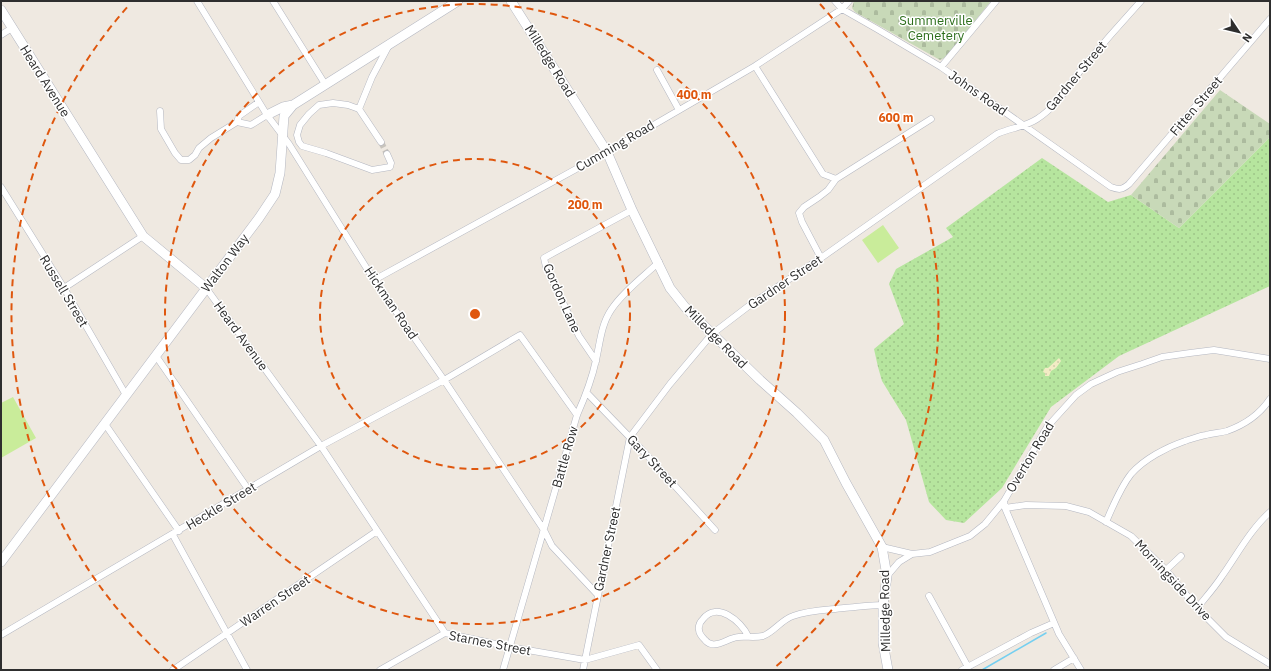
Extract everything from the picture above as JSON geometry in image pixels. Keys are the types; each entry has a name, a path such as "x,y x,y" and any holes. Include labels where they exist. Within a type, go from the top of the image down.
{"street":[{"name":"Hickman Road","path":"197,1 267,116 289,144 374,280 444,380 544,530 552,546 598,594"},
{"name":"Walton Way","path":"1,562 259,218 275,194 280,173 284,116 293,105 458,1"},
{"name":"Milledge Road","path":"511,1 607,152 632,210 659,262 670,288 685,307 712,334 824,440 882,547 887,576 883,605 883,643 888,670"},
{"name":"Johns Road","path":"835,1 842,9 877,28 941,67 1111,187 1119,190"},
{"name":"Cumming Road","path":"374,280 607,152 755,66 842,9 849,1"},
{"path":"941,67 996,1"},
{"name":"Gardner Street","path":"583,670 630,437 670,384 712,334 756,301 821,258 997,134 1009,128 1024,126 1048,112 1094,54 1141,1"},
{"path":"275,2 325,84"},
{"name":"Heard Avenue","path":"1,10 143,236 206,288 321,446 445,633"},
{"name":"Fitten Street","path":"1119,190 1125,188 1129,184 1270,19"},
{"path":"1,35 12,28"},
{"path":"359,109 372,77 390,43"},
{"path":"755,66 823,174 836,180"},
{"path":"658,70 679,110"},
{"path":"160,111 161,129 175,153 181,160 189,160 195,155 199,148 211,138 237,122 239,116 259,102"},
{"path":"381,142 359,109 348,105 333,103 319,105 300,125 297,135 298,142 302,146 372,170 390,167 391,163 387,154"},
{"path":"237,122 251,125 283,107 293,105"},
{"path":"821,258 802,222 799,213 804,207 819,197 836,180 931,119"},
{"path":"289,144 298,142"},
{"name":"Russell Street","path":"1,187 64,288 126,395"},
{"name":"Gordon Lane","path":"596,361 579,336 546,268 544,258 632,210"},
{"path":"64,288 143,236"},
{"name":"Battle Row","path":"503,670 577,415 587,393 596,361 602,328 611,310 626,293 659,262"},
{"path":"444,380 520,335 577,415"},
{"name":"Overton Road","path":"882,547 912,554 930,552 970,536 985,524 1004,501 1047,427 1062,409 1091,384 1116,372 1162,357 1190,353 1214,350 1270,359"},
{"path":"156,356 248,490"},
{"name":"Heckle Street","path":"1,635 321,446 444,380"},
{"name":"Gary Street","path":"587,393 630,437 715,530"},
{"path":"1106,522 1122,488 1132,474 1144,463 1164,450 1184,441 1226,431 1253,418 1270,399"},
{"path":"105,424 176,533 226,634 247,670"},
{"path":"1004,501 1005,508 1059,634 1081,670"},
{"name":"Morningside Drive","path":"1005,508 1026,505 1066,506 1089,512 1131,536 1166,570 1197,608 1226,637 1270,664"},
{"path":"1197,608 1221,578 1260,522 1270,512"},
{"name":"Warren Street","path":"173,670 378,531"},
{"name":"Overton Road","path":"887,576 899,562 912,554"},
{"path":"1166,570 1181,556"},
{"path":"929,596 968,666"},
{"path":"748,636 744,629 724,613 715,611 706,616 699,624 699,631 708,643 715,645 733,638 762,636 792,616 807,612 867,604 883,605"},
{"path":"962,670 1031,633 1054,623"},
{"name":"Starnes Street","path":"380,670 445,633 510,647 585,660"},
{"path":"585,660 639,645 657,670"},
{"path":"1054,670 1074,658"}],"green space":[{"name":"Summerville Cemetery","path":"854,1 991,1 950,52 940,60 855,12 852,8"},
{"path":"1220,90 1270,124 1270,137 1179,228 1131,195"},
{"path":"1270,137 1270,286 1119,356 1051,407 1002,488 964,523 946,520 929,502 906,420 882,381 874,349 904,324 889,284 896,269 953,237 946,228 1042,158 1108,202 1131,195 1179,228"},
{"path":"883,225 899,248 878,263 862,240"},
{"path":"13,397 36,438 1,458 1,403"}],"sand":[{"path":"1059,358 1061,361 1056,368 1051,371 1049,376 1045,376 1045,373 1043,372 1045,368 1048,368"}],"waterway":[{"path":"982,670 1046,633"}],"tunnel":[{"path":"381,142 387,154"}]}
